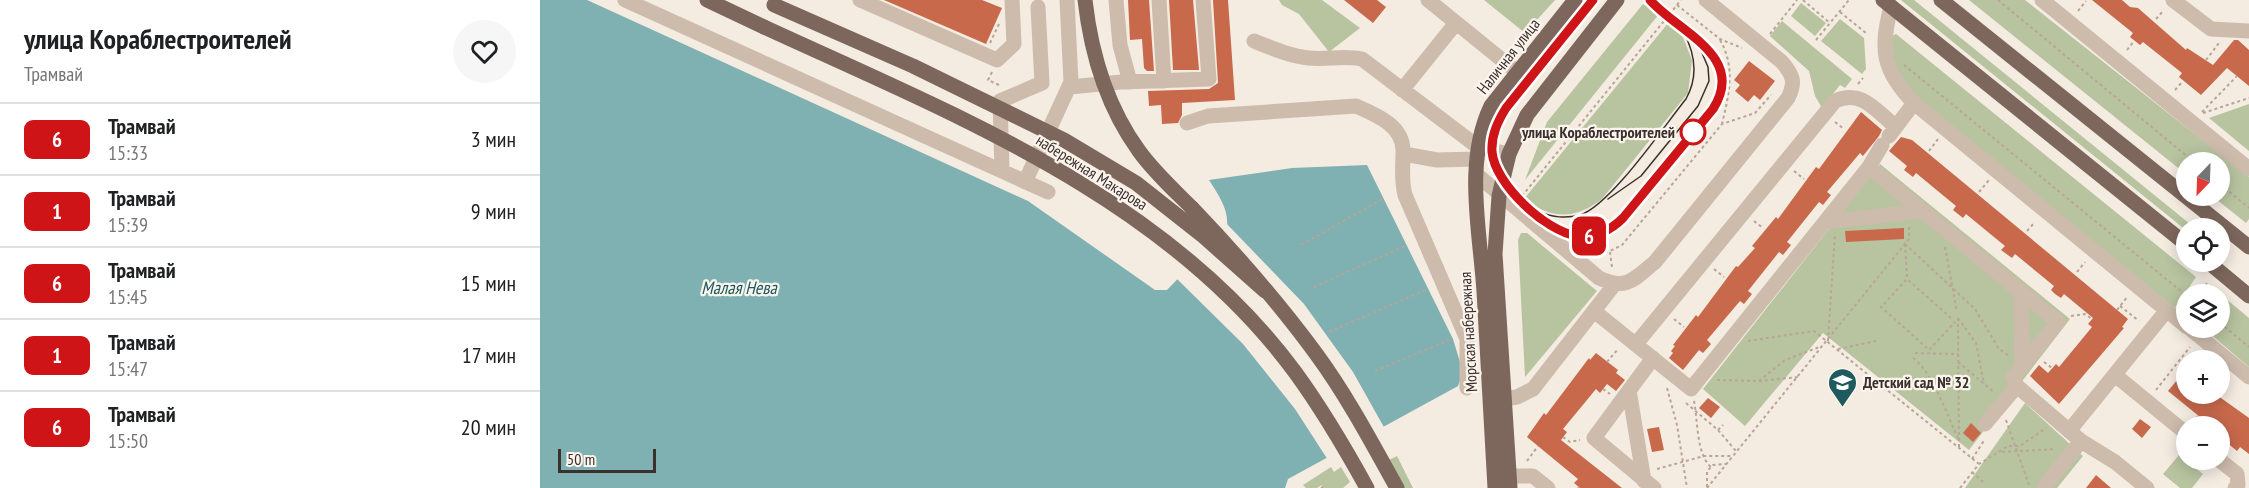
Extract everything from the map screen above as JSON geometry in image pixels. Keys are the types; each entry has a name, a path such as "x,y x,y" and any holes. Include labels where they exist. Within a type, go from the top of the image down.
{"main road":[{"name":"набережная Макарова","path":"707,0 901,90 1050,164 1119,207 1185,258 1246,315 1294,371 1339,437 1367,488"},
{"path":"1085,0 1092,45 1109,97 1138,150 1225,242 1265,291"},
{"name":"Наличная улица","path":"1477,160 1484,122 1491,106 1575,0"},
{"path":"1499,196 1509,154 1527,115 1617,0"},
{"path":"1941,0 2249,247"},
{"name":"набережная Макарова","path":"769,2 913,66 1064,140 1136,183 1202,235 1265,291 1317,355 1362,425 1396,488"},
{"path":"1887,3 2176,236"},
{"name":"Морская набережная","path":"1477,160 1495,488"},
{"name":"Морская набережная","path":"1499,196 1495,254 1509,482"},
{"path":"2220,272 2249,296"}],"street":[{"path":"625,0 1048,192"},
{"path":"860,0 997,60 1014,44 1012,0"},
{"path":"1025,182 1070,87 1067,0"},
{"path":"1116,0 1120,45 1130,82"},
{"path":"1159,0 1164,81"},
{"path":"1070,87 1209,79 1203,0"},
{"path":"1428,0 1517,72"},
{"path":"1254,41 1293,56 1312,58 1344,55 1362,59 1402,90 1477,160 1499,196 1599,278 1614,285 1629,283 1655,262 1788,98 1794,85 1791,73 1782,62 1706,0"},
{"path":"2042,0 2249,169"},
{"path":"2173,0 2211,29 2248,32"},
{"path":"1887,3 1883,37 1886,64 1896,85 1914,103 2176,318"},
{"path":"1002,171 1000,101 1042,83 1038,7"},
{"path":"1402,90 1456,22"},
{"path":"1631,341 1835,101 1848,95 1859,97 1889,136"},
{"path":"1594,311 1691,389 1831,221 1914,103"},
{"path":"1187,123 1208,116 1356,106 1376,114 1393,127 1403,139 1402,183 1405,195 1467,339 1467,388"},
{"path":"1404,154 1437,160 1477,160 1509,154"},
{"path":"1869,167 1915,212 1941,227 2058,322 2013,377 2017,386 2069,431 2078,445 2115,462 2147,488"},
{"path":"1831,221 1915,212"},
{"path":"1504,399 1517,397 1533,388 1614,285"},
{"path":"2021,292 2022,366"},
{"path":"2069,431 2167,310"},
{"path":"2201,338 2249,377"},
{"path":"1647,481 1593,438 1653,358"},
{"path":"2115,375 2176,425"},
{"path":"1985,424 2017,386"},
{"path":"1629,390 1647,481"},
{"path":"2043,488 2078,445"},
{"path":"2230,468 2237,474 2238,485 2235,488"},
{"path":"1509,482 1525,476 1533,476 1548,488"}],"path":[{"path":"1520,200 1681,0"},
{"path":"1768,36 1797,0"},
{"path":"1803,0 1830,23"},
{"path":"1816,40 1849,0"},
{"path":"1998,0 2182,152"},
{"path":"2076,13 2086,1"},
{"path":"1677,5 1720,39 1749,51"},
{"path":"1840,11 1866,33"},
{"path":"988,49 1001,19"},
{"path":"2206,60 2223,39 2223,30"},
{"path":"1585,253 1598,254 1622,245 1722,124 1731,75 1729,56 1720,39"},
{"path":"2125,53 2134,41"},
{"path":"1902,63 2176,287"},
{"path":"988,80 992,73"},
{"path":"2237,76 2200,114 2249,98"},
{"path":"2174,93 2183,81"},
{"path":"1722,124 1755,112 1774,92"},
{"path":"1929,151 1938,140"},
{"path":"1979,192 1989,180"},
{"path":"2230,192 2249,207"},
{"path":"1301,244 1384,198"},
{"path":"1707,488 1910,239 1915,212"},
{"path":"2027,231 2037,220"},
{"path":"1828,341 1831,221"},
{"path":"1941,227 1957,312"},
{"path":"1905,244 1907,279 1951,318"},
{"path":"1905,244 1975,309 2000,349 2022,366"},
{"path":"1314,287 1407,245"},
{"path":"2077,272 2087,260"},
{"path":"1907,279 1881,307 1928,351"},
{"path":"1329,332 1428,289"},
{"path":"2117,310 2129,295"},
{"path":"2120,306 2151,331"},
{"path":"2071,316 2085,314 2092,320"},
{"path":"1959,448 1958,318 1976,343 1984,384"},
{"path":"1919,362 1955,322"},
{"path":"1728,344 1814,331 1979,464"},
{"path":"2230,331 2249,347"},
{"path":"1375,371 1453,339"},
{"path":"1607,362 1631,341"},
{"path":"1837,349 1876,341"},
{"path":"2152,394 2192,345"},
{"path":"1760,381 1785,360 1824,346"},
{"path":"1915,353 1928,351 1958,354"},
{"path":"1913,358 1919,362 1959,440"},
{"path":"1958,362 1984,384 2002,404 2030,488"},
{"path":"1691,389 1798,377"},
{"path":"1674,392 1666,386 1677,425 1687,488"},
{"path":"1691,389 1696,411 1696,433 1704,456 1711,467"},
{"path":"1691,389 1696,411 1718,430 1737,452"},
{"path":"1959,488 1979,464 1999,452 2020,446 2057,420"},
{"path":"1972,459 1986,437 1985,424"},
{"path":"1718,430 1723,425"},
{"path":"1563,437 1570,442 1581,440"},
{"path":"1999,452 2078,445"},
{"path":"1525,476 1527,460 1538,446"},
{"path":"1647,481 1683,461 1704,456 1733,456"},
{"path":"1711,467 1726,464"},
{"path":"1707,488 1705,479 1711,467"},
{"path":"1972,472 1983,482"}],"green space":[{"path":"1279,0 1322,0 1360,28 1329,52 1299,14 1282,5"},
{"path":"1484,0 1555,0 1525,33"},
{"path":"1901,0 1914,0 2183,218 2176,218 2176,222"},
{"path":"1969,0 2025,0 2217,152 2176,152 2176,166"},
{"path":"1801,3 1826,23 1815,36 1791,16"},
{"path":"1643,4 1659,14 1525,180 1547,122"},
{"path":"1840,19 1864,38 1866,69 1862,74 1821,41"},
{"path":"1782,21 1852,79 1845,88 1840,85 1822,108 1815,96 1809,71 1770,36"},
{"path":"1669,22 1680,30 1692,60 1688,93 1602,199 1582,211 1563,214 1544,210 1524,199"},
{"path":"1896,34 2176,261 2176,272 2190,272 2196,277 2191,284 2176,284 2175,308 1933,111 1902,82 1889,62 1890,37"},
{"path":"2249,104 2249,151 2209,118"},
{"path":"2230,162 2249,177 2249,219 2246,223 2225,206 2230,206"},
{"path":"1880,164 2070,319 1969,450 1823,333 1745,426 1703,389"},
{"path":"1521,233 1527,233 1597,291 1525,377 1518,240"},
{"path":"2230,302 2249,318 2249,367 2215,338 2230,338"},
{"path":"2025,403 2083,456 2057,488 1965,488"},
{"path":"1397,456 1413,488 1390,488 1379,465"},
{"path":"2176,459 2176,470 2198,470 2203,474 2192,488 2180,488 2163,474"},
{"path":"1331,467 1334,472 1341,467 1350,482 1343,488 1324,488 1322,485 1317,488 1306,488 1303,485"}],"water":[{"name":"Малая Нева","path":"540,0 587,0 1028,201 1155,290 1167,290 1227,228 1225,209 1209,180 1292,168 1367,165 1453,339 1463,372 1458,386 1288,479 1285,488 540,488"}],"pier":[{"path":"1225,222 1304,304 1353,372 1385,429 1328,460 1295,409 1243,344 1175,277 1224,227"}],"building":[{"path":"884,0 982,0 1002,8 986,44"},
{"path":"1128,0 1149,0 1154,71 1147,71 1144,68 1142,39 1130,40"},
{"path":"1169,0 1193,0 1199,70 1173,70"},
{"path":"1213,0 1228,0 1235,100 1182,103 1182,115 1178,123 1162,124 1161,105 1149,106 1148,91 1209,89 1218,83"},
{"path":"1344,0 1377,0 1386,7 1373,23"},
{"path":"2092,0 2122,0 2130,7 2138,8 2186,50 2187,48 2213,65 2234,40 2238,40 2249,50 2249,86 2227,68 2201,95 2179,77 2182,73 2143,42 2140,45 2130,37 2133,33"},
{"path":"1749,61 1775,81 1760,100 1754,95 1748,102 1735,91 1740,85 1734,80"},
{"path":"1861,112 1882,130 1879,136 1863,156 1860,153 1827,192 1831,195 1823,205 1819,202 1787,242 1791,245 1783,255 1779,252 1748,291 1752,294 1744,304 1740,301 1707,340 1711,344 1703,353 1699,350 1683,370 1669,358 1673,353 1671,351 1675,346 1673,345 1696,315 1698,317 1736,266 1738,267 1755,248 1752,246 1776,217 1778,219 1816,167 1819,169"},
{"path":"1901,137 1912,140 2128,319 2122,327 2124,328 2059,404 2030,376 2039,365 2048,373 2056,364 2059,367 2092,327 2088,324 2093,318 2064,294 2061,298 2055,294 2051,290 2054,286 2015,254 2012,258 2001,250 2005,246 1966,214 1963,218 1953,210 1956,206 1916,173 1913,177 1904,170 1907,166 1889,151"},
{"path":"1904,228 1904,239 1846,242 1845,231"},
{"path":"1596,353 1618,370 1616,373 1625,380 1616,391 1607,384 1600,393 1596,389 1563,429 1567,432 1561,440 1622,488 1580,488 1574,483 1578,479 1527,437 1589,358 1590,360"},
{"path":"2176,381 2176,398 2168,391"},
{"path":"1708,398 1720,407 1711,418 1699,408"},
{"path":"2184,404 2229,404 2249,418 2249,454 2240,447 2237,451 2230,445 2230,416 2199,416"},
{"path":"2140,419 2151,427 2142,438 2132,429"},
{"path":"1971,423 1981,433 1973,442 1963,433"},
{"path":"1659,427 1664,450 1652,452 1647,429"},
{"path":"2096,475 2111,488 2086,488"}],"tram line":[{"path":"1593,0 1506,108 1496,128 1492,146 1495,165 1502,178 1524,204 1551,225 1564,232 1583,237 1602,233 1623,218 1713,109 1720,96 1723,83 1722,72 1711,53 1664,13 1644,0"},
{"name":"6","path":"1593,0 1506,108 1497,122 1492,152 1496,166 1510,191 1558,229 1579,236 1592,236 1615,226 1713,109 1721,94 1723,81 1720,67 1712,54 1650,0"},
{"path":"1539,212 1559,217 1580,215 1592,209 1606,197 1636,164 1686,99 1693,82 1693,56 1683,31"},
{"path":"1608,199 1641,176 1698,106 1709,81 1708,67 1699,46"}],"place":[{"name":"улица Кораблестроителей","path":"1693,132"},
{"name":"Детский сад № 32","path":"1842,408"}]}
